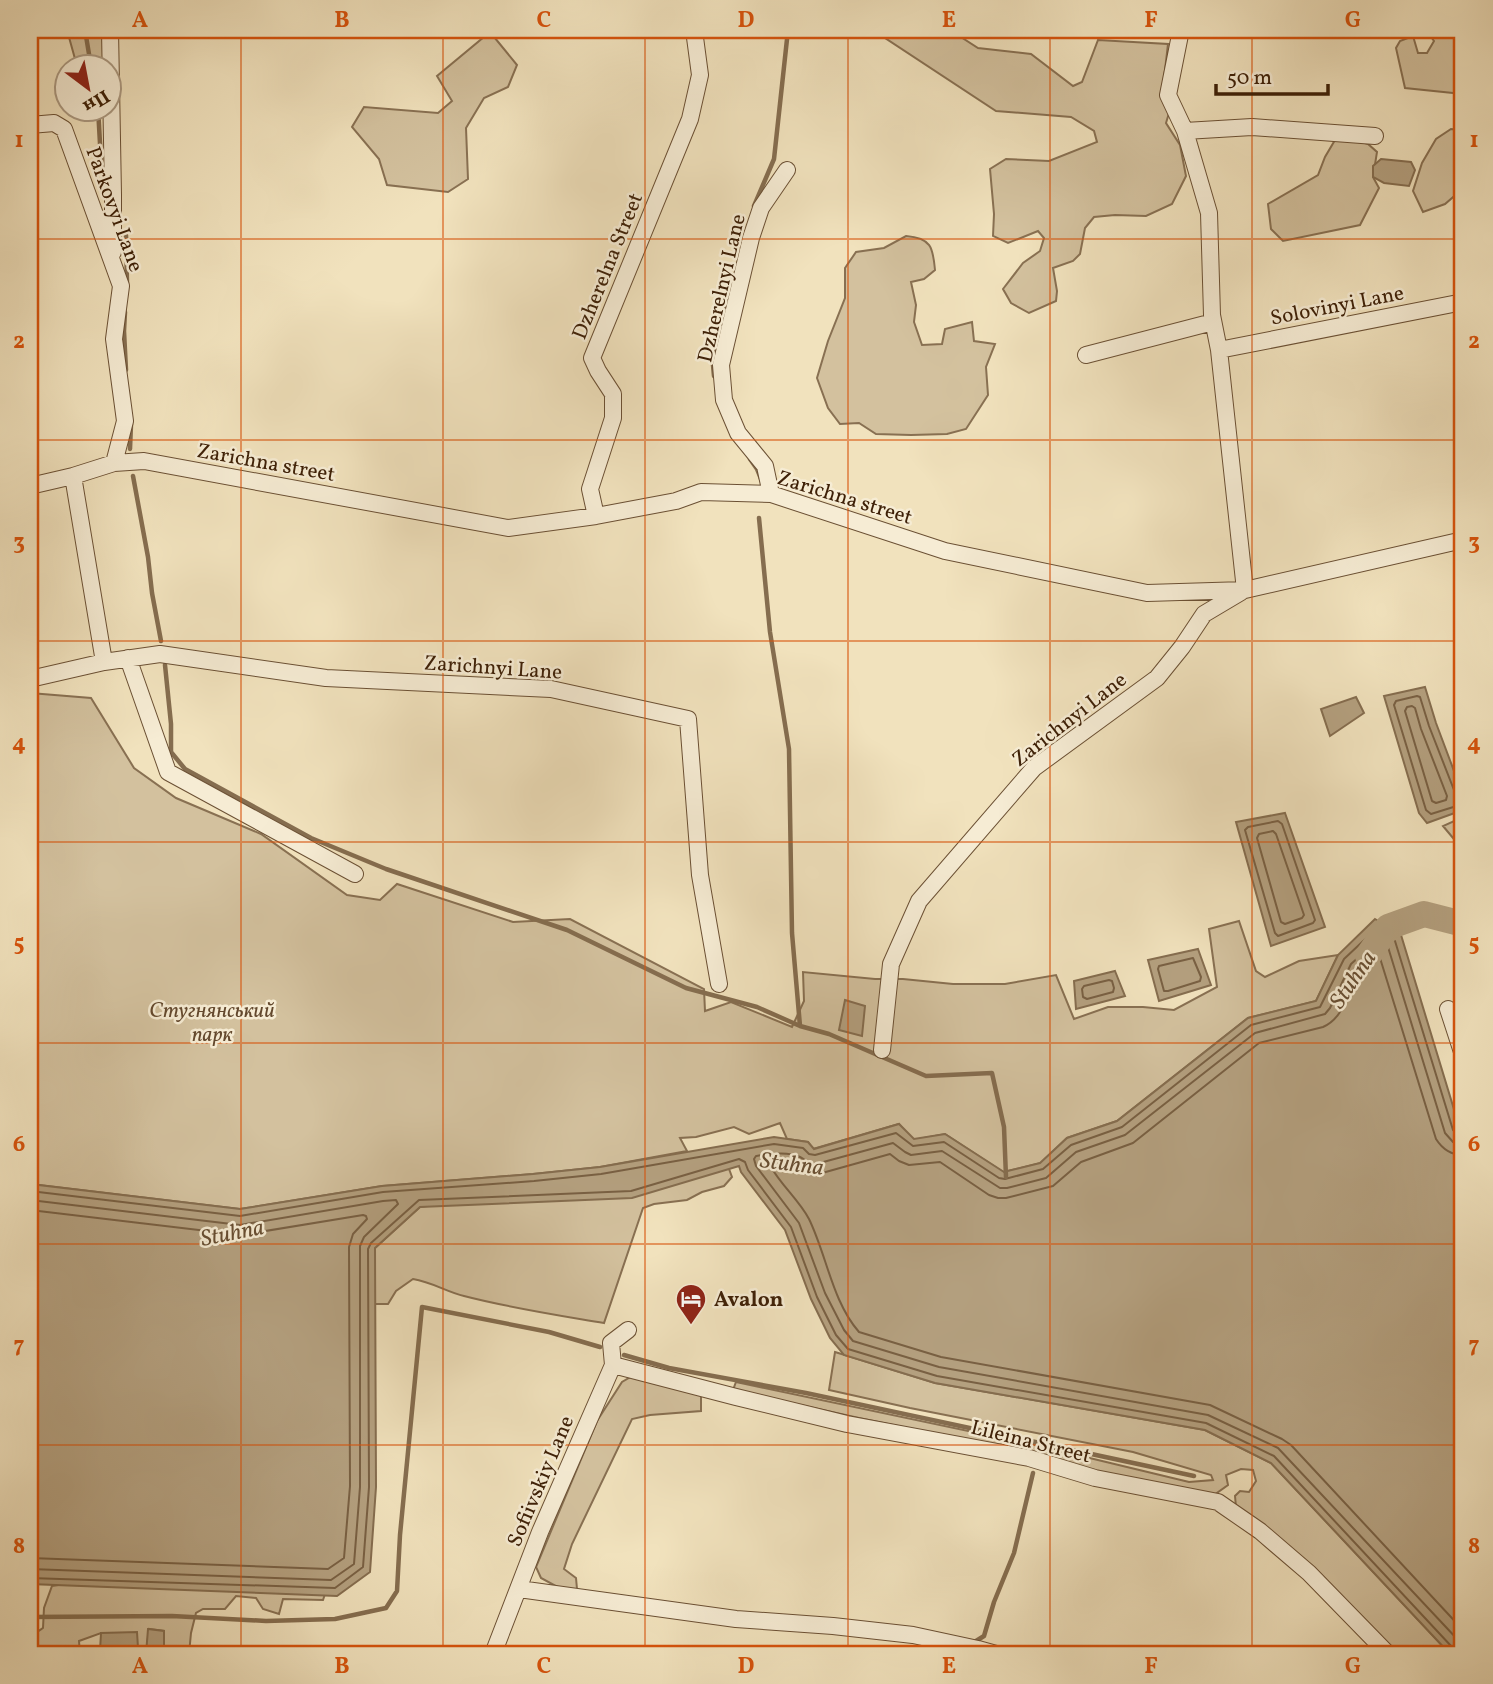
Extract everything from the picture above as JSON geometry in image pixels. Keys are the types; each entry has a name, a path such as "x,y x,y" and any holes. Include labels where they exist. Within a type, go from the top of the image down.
{"street":[{"path":"110,30 113,262"},
{"name":"Dzherelna Street","path":"596,516 590,489 613,418 613,394 592,358 690,119 700,75 694,30"},
{"path":"1181,30 1168,94 1185,131 1209,213 1213,322 1219,350 1245,590 1463,540"},
{"name":"Parkovyi Lane","path":"30,125 54,124 64,129 121,286 114,340 125,421 114,463"},
{"path":"1185,131 1252,127 1375,136"},
{"name":"Dzherelnyi Lane","path":"771,494 765,466 738,433 724,400 722,365 751,237 761,208 786,170"},
{"name":"Solovinyi Lane","path":"1219,350 1463,302"},
{"path":"1086,355 1213,322"},
{"name":"Zarichna street","path":"30,486 114,463 145,461 508,528 596,516 676,501 701,492 771,494 944,551 1147,593 1245,590"},
{"path":"73,476 104,662"},
{"name":"Zarichnyi Lane","path":"882,1050 891,964 919,901 1034,768 1157,678 1204,614 1245,590"},
{"name":"Zarichnyi Lane","path":"30,679 104,662 160,654 326,678 551,689 688,719 700,875 719,984"},
{"path":"128,659 168,772 355,874"},
{"path":"1448,1009 1463,1055"},
{"name":"Sofiivskiy Lane","path":"493,1654 540,1532 613,1364 611,1343 628,1329"},
{"name":"Lileina Street","path":"613,1364 847,1424 1029,1458 1095,1478 1218,1502 1260,1531 1309,1573 1388,1654"},
{"path":"519,1589 736,1619 913,1635 996,1654"}],"green space":[{"path":"67,30 106,30 107,52 73,52"},
{"path":"950,30 978,48 1031,54 1073,86 1082,82 1098,40 1168,44 1162,96 1169,113 1166,123 1180,145 1186,176 1172,204 1146,216 1094,217 1085,228 1080,254 1073,261 1053,268 1056,301 1029,313 1011,303 1003,289 1023,263 1040,251 1044,238 1038,231 1008,243 993,236 990,169 1006,159 1049,161 1097,142 1094,131 1071,117 996,111 876,32"},
{"path":"1426,30 1463,30 1463,97 1453,93 1405,88 1396,48 1400,41 1413,36 1418,53 1427,53 1434,41"},
{"path":"490,32 517,65 508,87 484,98 466,128 468,179 448,192 387,185 379,159 352,127 364,107 438,113 452,101 437,76"},
{"path":"1463,110 1463,194 1459,192 1445,204 1423,212 1413,191 1422,163 1436,139 1451,129 1462,130"},
{"path":"1338,135 1368,144 1377,152 1373,177 1379,188 1360,225 1283,241 1271,229 1268,204 1318,175"},
{"path":"906,236 926,242 932,250 934,262 935,270 924,279 911,282 916,305 914,322 922,345 942,344 945,329 972,322 974,341 995,344 986,367 988,395 966,429 947,434 876,434 859,423 840,424 828,408 817,378 845,298 845,268 856,252 884,248"},
{"name":"Стугнянський парк","path":"30,693 91,698 134,768 176,798 261,834 347,895 380,900 397,884 513,922 570,919 704,989 705,1011 731,1002 792,1027 804,1001 803,972 953,984 1005,984 1056,975 1074,1019 1108,1007 1174,1010 1217,987 1209,929 1239,921 1256,971 1265,977 1299,961 1338,955 1316,1001 1248,1018 1117,1121 1067,1138 1041,1163 1003,1172 945,1134 913,1140 899,1124 813,1149 808,1142 787,1139 780,1123 749,1134 734,1127 696,1137 680,1138 687,1151 600,1167 382,1186 240,1209 30,1184"},
{"path":"1463,817 1463,850 1443,826"},
{"path":"714,1167 729,1169 732,1177 724,1186 702,1192 687,1200 643,1208 604,1323 481,1300 413,1279 396,1291 388,1304 375,1304 375,1248 420,1207"},
{"path":"835,1352 935,1383 1205,1430 1271,1463 1450,1654 1398,1654 1236,1507 1235,1496 1240,1491 1249,1492 1256,1481 1253,1470 1241,1469 1226,1475 1228,1485 1214,1495 1182,1492 1004,1448 733,1390 736,1382 1044,1447 1189,1482 1213,1480 1211,1475 1133,1452 829,1390"},
{"path":"634,1375 701,1395 701,1411 632,1419 572,1544 564,1569 576,1578 577,1589 563,1590 541,1578 536,1567 597,1421 622,1382"},
{"path":"148,1571 329,1582 323,1600 283,1599 279,1614 263,1609 256,1598 236,1596 225,1609 203,1609 196,1613 189,1654 164,1654 164,1631 149,1629 146,1654 137,1654 138,1648 101,1633 79,1641 80,1654 48,1653 30,1644 33,1636 43,1628 44,1608 52,1586"}],"water":[{"path":"1381,159 1411,162 1415,170 1409,186 1384,183 1373,177 1373,166"},
{"path":"1425,687 1463,795 1463,810 1427,823 1419,813 1384,696"},
{"path":"1356,697 1364,713 1330,736 1321,709"},
{"path":"1285,813 1325,927 1271,946 1236,822"},
{"path":"1375,919 1401,935 1463,1139 1463,1654 1450,1654 1271,1463 1205,1430 935,1383 844,1355 830,1338 811,1299 785,1230 739,1166 632,1198 420,1207 375,1248 376,1487 370,1572 337,1596 30,1584 30,1184 240,1209 382,1186 600,1167 774,1137 808,1142 814,1149 899,1124 914,1139 945,1134 1004,1172 1040,1163 1067,1138 1117,1121 1248,1018 1316,1001 1338,955"},
{"path":"1198,949 1211,985 1159,1001 1148,960"},
{"path":"1115,971 1125,996 1076,1009 1074,981"},
{"path":"845,1000 865,1006 862,1036 839,1030"},
{"path":"148,1629 164,1631 164,1654 146,1654"},
{"path":"137,1632 138,1648 100,1651 101,1633"}],"waterway":[{"path":"85,30 89,52"},
{"path":"754,206 774,159 788,30"},
{"path":"99,122 106,191"},
{"path":"126,235 127,283"},
{"path":"714,376 713,365 734,275"},
{"path":"125,312 126,370"},
{"path":"130,449 131,424"},
{"path":"750,459 761,479"},
{"path":"133,476 161,641"},
{"path":"759,518 770,632 789,749 792,933 800,1026 829,1034 926,1076 992,1073 1004,1127 1006,1177"},
{"path":"165,665 171,752 185,769 311,838 386,869 567,930 686,988 757,1007 800,1026"},
{"name":"Stuhna","path":"1368,956 1388,927 1424,914 1463,924"},
{"path":"30,1617 172,1616 266,1621 335,1619 386,1608 397,1591 422,1307 549,1332 600,1347"},
{"path":"624,1355 669,1368 806,1393 1194,1476"},
{"path":"976,1641 984,1636 994,1602 1014,1553 1033,1473"}],"place":[{"name":"Avalon","path":"691,1326"}]}
